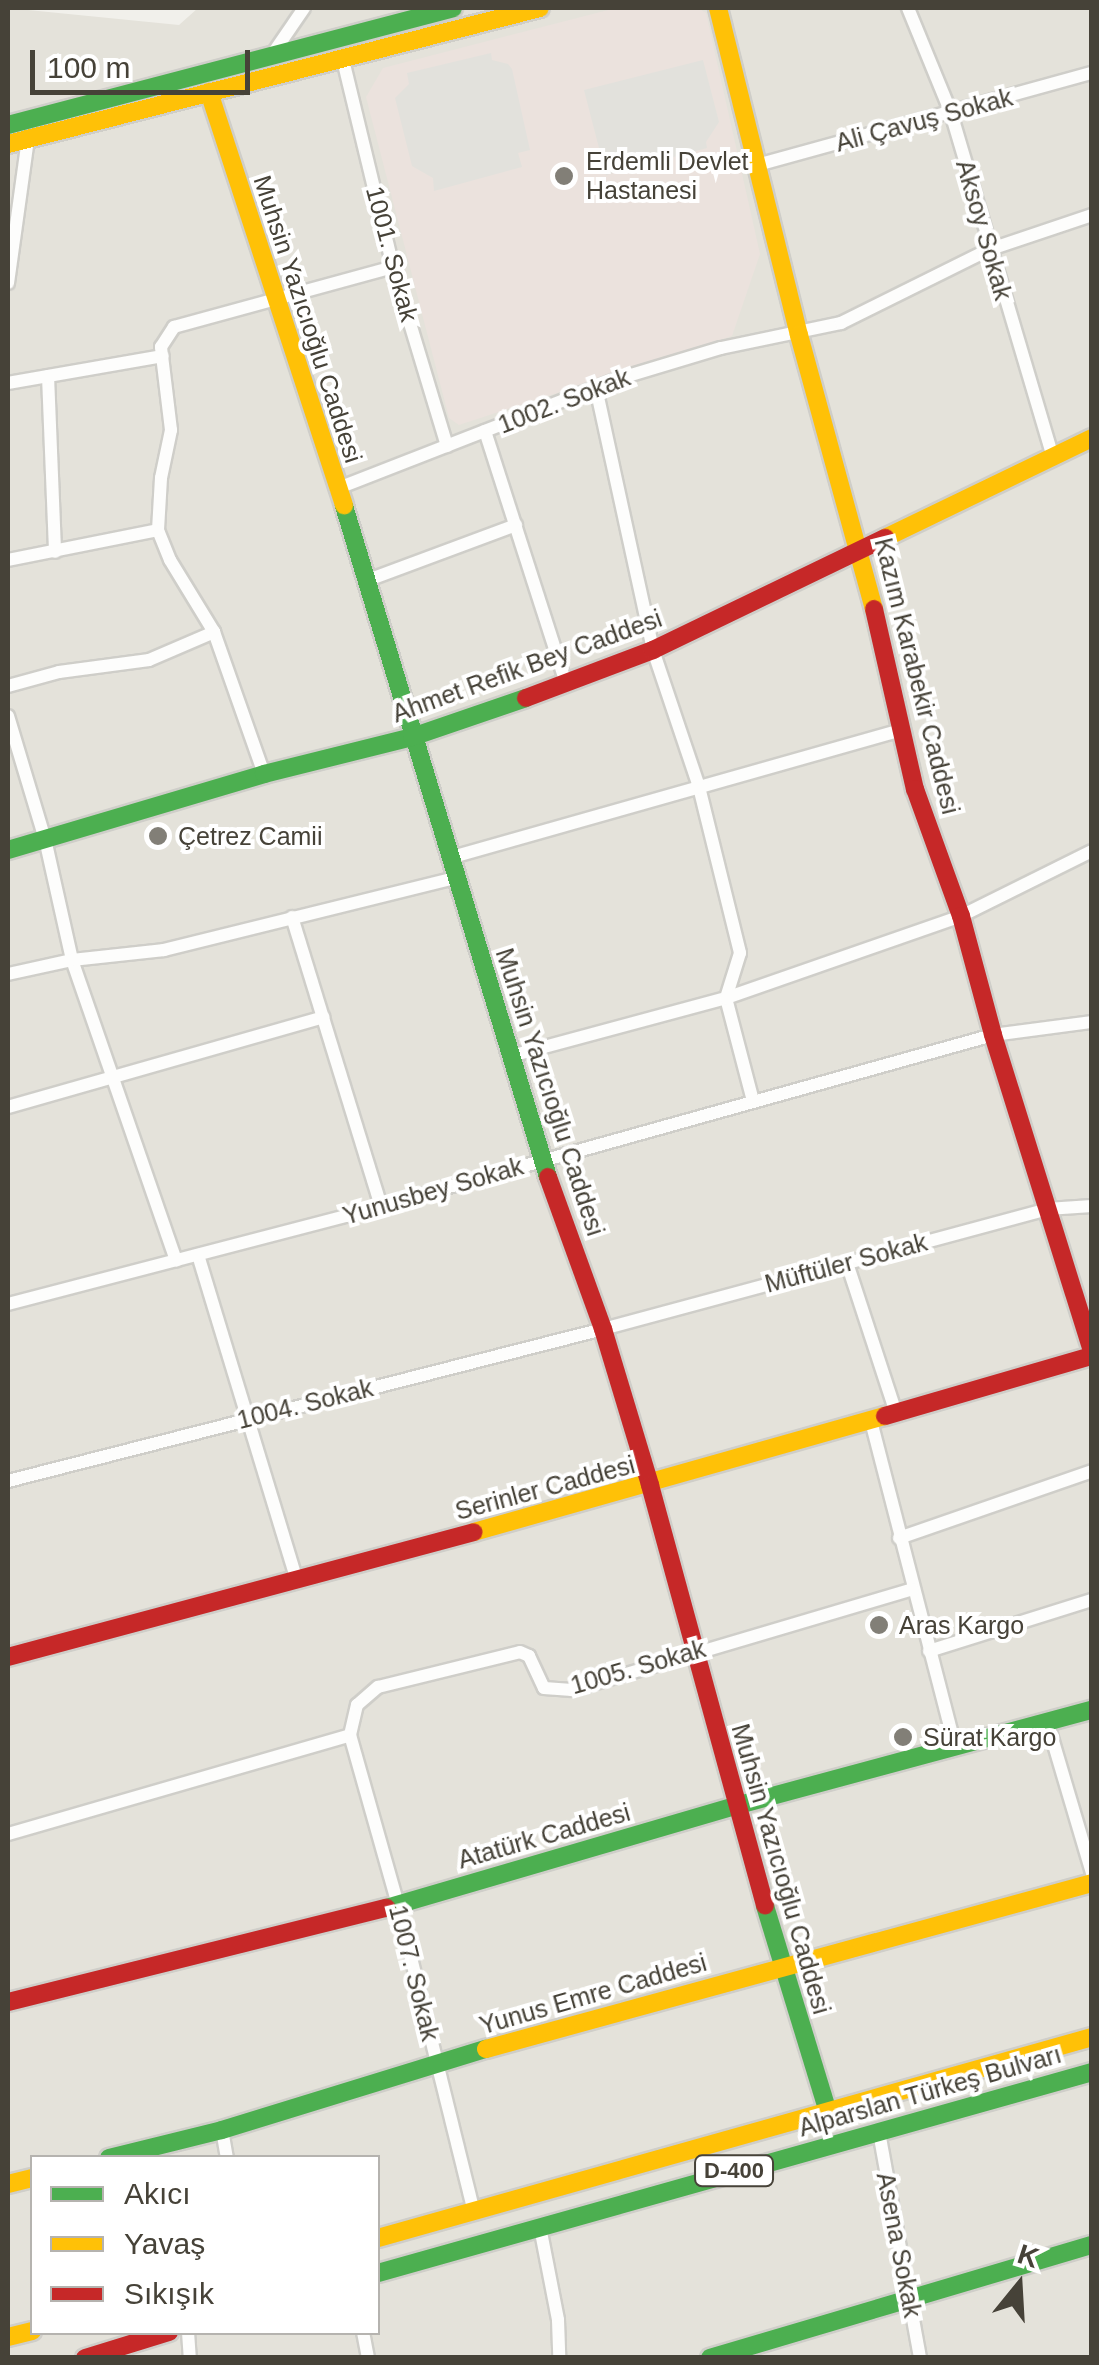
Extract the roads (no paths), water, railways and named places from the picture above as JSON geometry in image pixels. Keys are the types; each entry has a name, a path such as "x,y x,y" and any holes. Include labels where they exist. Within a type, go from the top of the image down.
{"main road":[{"path":"8,125 453,8"},
{"path":"8,144 540,8"},
{"name":"Kazım Karabekir Caddesi","path":"718,8 799,335 860,550 915,788 961,916 993,1035 1092,1353"},
{"name":"Muhsin Yazıcıoğlu Caddesi","path":"209,92 368,580 542,1161 603,1330 650,1485 735,1806 828,2112"},
{"name":"Ahmet Refik Bey Caddesi","path":"8,850 264,774 412,737 566,684 653,650 1092,438"},
{"name":"Serinler Caddesi","path":"8,1657 650,1485 1092,1353"},
{"name":"Atatürk Caddesi","path":"8,2002 398,1905 735,1806 1092,1710"},
{"name":"Yunus Emre Caddesi","path":"121,2155 222,2130 436,2064 1092,1883"},
{"name":"Alparslan Türkeş Bulvarı","path":"380,2237 1092,2037"},
{"name":"Alparslan Türkeş Bulvarı","path":"380,2272 1092,2072"},
{"path":"710,2358 748,2353 1092,2245"},
{"path":"85,2358 160,2335"}],"street":[{"path":"274,52 304,8"},
{"name":"Aksoy Sokak","path":"908,8 950,113 1052,454"},
{"name":"1001. Sokak","path":"343,60 393,267 447,446"},
{"name":"Ali Çavuş Sokak","path":"757,165 1092,73"},
{"path":"8,283 28,139"},
{"name":"1002. Sokak","path":"336,489 596,388 721,348 842,324 988,250 1092,215"},
{"path":"264,774 214,632 170,560 158,530 161,478 171,430 161,347 174,326 276,302 393,267"},
{"path":"8,383 162,356"},
{"path":"48,376 56,552"},
{"path":"596,388 653,650 698,788 740,954 726,998 754,1101"},
{"path":"485,431 566,684"},
{"path":"368,580 516,525"},
{"path":"8,560 158,530"},
{"path":"8,686 60,672 148,660 214,632"},
{"path":"8,716 46,838 72,960 176,1260"},
{"path":"449,858 901,730"},
{"path":"511,1056 726,998 961,916 1092,851"},
{"path":"8,974 72,960 164,950 455,878"},
{"path":"292,917 381,1206"},
{"path":"8,1107 323,1016"},
{"name":"Yunusbey Sokak","path":"8,1304 381,1206 993,1035 1092,1022"},
{"name":"Müftüler Sokak","path":"603,1330 1047,1209 1092,1206"},
{"path":"198,1254 296,1580"},
{"path":"847,1263 896,1413"},
{"name":"1004. Sokak","path":"8,1481 603,1330"},
{"path":"871,1421 955,1745"},
{"path":"899,1538 1092,1471"},
{"name":"1005. Sokak","path":"350,1735 356,1704 378,1686 520,1652 529,1656 544,1688 572,1690 912,1589"},
{"path":"929,1651 1092,1600"},
{"path":"1047,1721 1085,1828 1092,1873"},
{"path":"8,1834 350,1735"},
{"name":"1007. Sokak","path":"350,1735 398,1905 474,2212"},
{"path":"222,2130 227,2155"},
{"name":"Asena Sokak","path":"879,2132 920,2358"},
{"path":"540,2227 558,2320 559,2358"}],"place":[{"name":"Erdemli Devlet Hastanesi","path":"564,176"},
{"name":"Çetrez Camii","path":"158,836"},
{"name":"Aras Kargo","path":"879,1625"},
{"name":"Sürat Kargo","path":"903,1737"}]}
